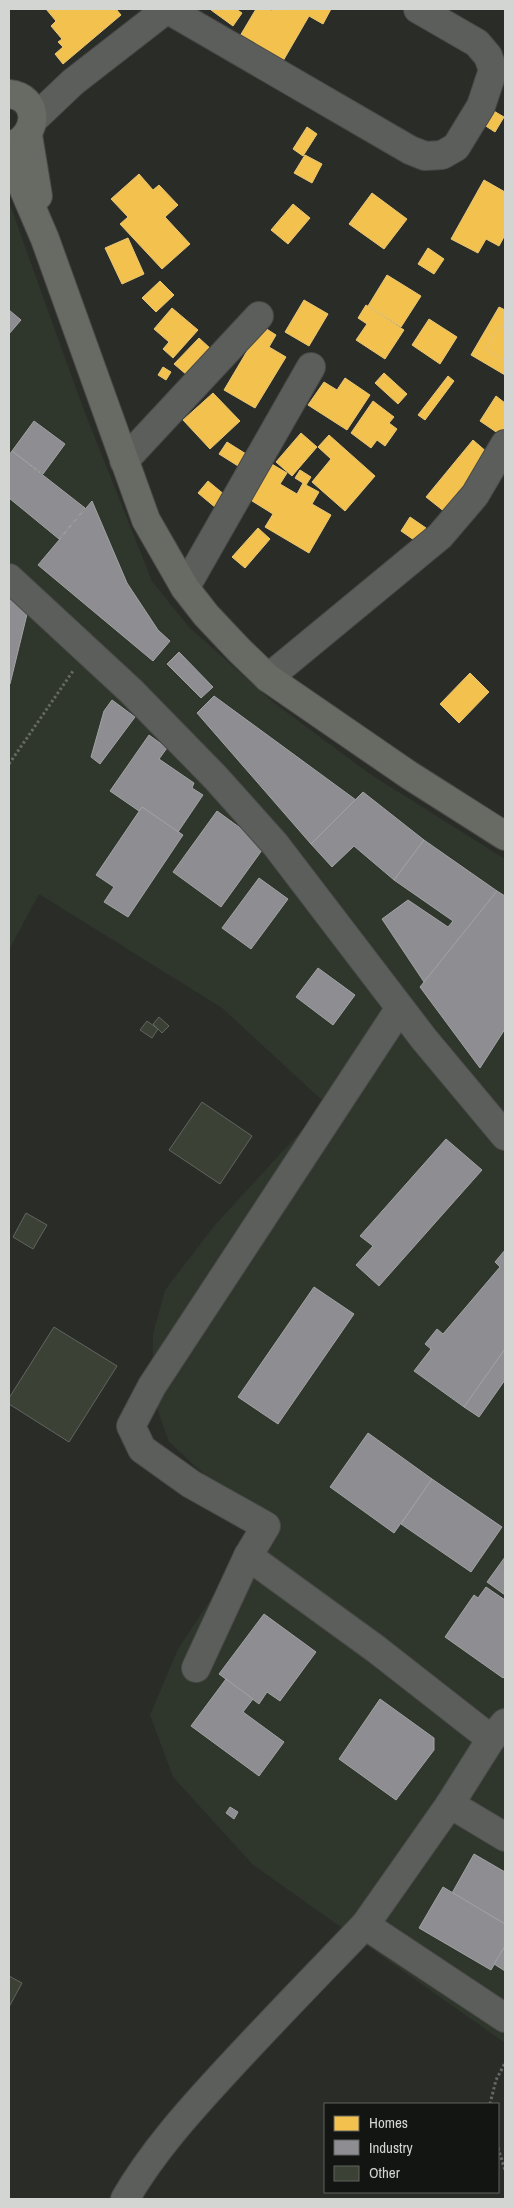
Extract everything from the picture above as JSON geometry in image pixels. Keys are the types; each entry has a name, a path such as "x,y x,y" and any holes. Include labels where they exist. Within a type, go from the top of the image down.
{"main road":[{"path":"18,110 45,239"},
{"path":"9,155 45,239 146,520 186,588 206,615 238,650 268,678 409,775 505,836"}],"street":[{"path":"18,110 73,82 167,9 410,150 425,156 442,154 456,147 481,106 493,70 488,56 477,43 418,9"},
{"path":"124,461 260,316"},
{"path":"186,588 311,367"},
{"path":"268,678 440,536 475,495 505,444"},
{"path":"9,578 131,691 275,844 400,1008 505,1136"},
{"path":"196,1668 248,1556 266,1526 191,1484 142,1448 131,1426 152,1386 400,1008"},
{"path":"125,2199 164,2144 197,2103 365,1924 450,1804 498,1731 376,1649 248,1556"},
{"path":"450,1804 505,1838"},
{"path":"365,1924 505,2018"}],"path":[{"path":"9,764 88,650"},
{"path":"490,2103 496,2080 505,2062"},
{"path":"499,2151 505,2170"}],"shaded area":[{"path":"9,202 82,405 152,581 189,627 273,702 370,774 505,859 505,2043 253,1865 173,1777 150,1715 177,1651 259,1525 169,1442 152,1394 153,1334 165,1290 214,1226 326,1104 222,1008 39,894 9,950"}],"building: Homes":[{"path":"46,9 116,9 121,15 63,64 55,54 63,47 58,42 62,39 51,26 56,21"},
{"path":"212,9 236,9 242,13 233,26"},
{"path":"256,9 272,11 273,9 331,9 323,24 309,16 283,61 240,36"},
{"path":"487,107 504,117 495,132 478,121"},
{"path":"307,127 317,134 303,156 293,149"},
{"path":"305,155 322,164 312,183 294,173"},
{"path":"139,174 153,190 159,185 178,205 165,217 190,244 162,269 120,224 128,217 111,199"},
{"path":"484,180 505,192 505,235 499,246 486,239 478,253 451,239"},
{"path":"372,193 407,219 384,249 349,224"},
{"path":"293,204 310,218 288,244 271,230"},
{"path":"128,238 144,274 122,284 105,248"},
{"path":"428,248 444,259 434,274 418,264"},
{"path":"387,275 421,296 401,327 368,306"},
{"path":"160,281 174,295 156,312 142,298"},
{"path":"304,300 328,314 309,346 285,332"},
{"path":"366,305 404,330 385,359 356,340 367,324 358,318"},
{"path":"499,307 505,310 505,329 500,325 486,349 505,361 505,375 471,355"},
{"path":"172,308 198,330 173,358 163,349 169,342 154,329"},
{"path":"429,319 457,337 440,364 412,345"},
{"path":"500,325 505,329 505,361 486,349"},
{"path":"262,326 276,335 269,347 286,357 255,408 224,390"},
{"path":"199,338 211,349 187,375 174,364"},
{"path":"163,367 171,372 166,380 158,375"},
{"path":"384,373 407,394 398,404 375,383"},
{"path":"448,376 454,381 425,420 418,415"},
{"path":"345,378 370,395 347,430 308,405 324,382 337,390"},
{"path":"213,393 240,421 210,449 183,420"},
{"path":"496,396 505,403 505,438 480,421"},
{"path":"373,401 394,417 389,423 397,429 385,446 377,440 371,448 351,433"},
{"path":"301,433 317,447 292,476 276,462"},
{"path":"329,435 375,476 345,511 312,482 331,459 318,447"},
{"path":"473,440 496,460 450,516 426,497"},
{"path":"227,442 254,459 246,471 219,454"},
{"path":"270,463 287,473 280,484 297,494 303,483 295,478 300,470 311,477 306,485 319,492 312,504 331,515 309,553 265,527 273,514 249,499"},
{"path":"208,481 226,496 216,508 198,493"},
{"path":"410,517 426,528 417,542 401,531"},
{"path":"258,528 270,539 245,568 232,557"},
{"path":"470,673 489,692 459,723 440,704"}],"building: Industry":[{"path":"9,310 21,320 9,334"},
{"path":"34,421 65,444 43,474 12,451"},
{"path":"12,451 85,508 59,539 9,498 9,455"},
{"path":"92,501 127,583 158,630 170,641 153,661 38,565"},
{"path":"9,591 29,606 10,684 9,684"},
{"path":"179,652 213,687 201,698 167,664"},
{"path":"214,696 356,800 311,844 197,713"},
{"path":"112,700 135,717 100,764 91,757 104,711"},
{"path":"149,735 167,748 159,759 194,783 192,788 203,795 178,832 142,807 139,811 110,791"},
{"path":"363,792 424,840 394,880 354,846 332,867 311,844"},
{"path":"142,807 183,835 128,917 104,902 114,887 96,875"},
{"path":"217,811 265,846 221,907 173,872"},
{"path":"424,840 497,891 424,982 382,919 408,900 448,927 453,921 394,880"},
{"path":"259,878 288,899 251,949 222,928"},
{"path":"497,891 505,896 505,1029 480,1068 420,987"},
{"path":"318,968 355,995 333,1025 296,997"},
{"path":"446,1139 482,1170 379,1286 356,1265 373,1246 360,1236"},
{"path":"505,1250 505,1349 464,1407 414,1371 431,1349 425,1344 437,1329 443,1334 500,1267 495,1262"},
{"path":"314,1287 354,1314 278,1424 238,1397"},
{"path":"505,1349 505,1380 479,1417 464,1407"},
{"path":"368,1433 432,1479 394,1533 330,1487"},
{"path":"432,1479 502,1527 471,1572 401,1524"},
{"path":"505,1557 505,1595 487,1582"},
{"path":"486,1587 505,1600 505,1676 503,1678 445,1637 474,1595 478,1598"},
{"path":"264,1614 316,1652 280,1701 267,1692 259,1704 219,1674"},
{"path":"226,1679 253,1699 243,1712 284,1742 259,1776 191,1726"},
{"path":"380,1699 434,1738 434,1750 396,1800 339,1759"},
{"path":"230,1807 238,1812 234,1819 226,1813"},
{"path":"474,1854 505,1872 505,1924 452,1893"},
{"path":"443,1887 505,1924 505,1946 491,1970 419,1928"},
{"path":"505,1946 505,1971 494,1964"}],"building: Other":[{"path":"159,1017 169,1026 162,1033 153,1024"},
{"path":"147,1021 158,1029 152,1038 140,1030"},
{"path":"202,1102 252,1136 220,1184 169,1150"},
{"path":"26,1213 47,1225 33,1249 13,1237"},
{"path":"54,1327 117,1366 69,1442 9,1404 9,1398"},
{"path":"9,1976 22,1983 9,2007"}]}
